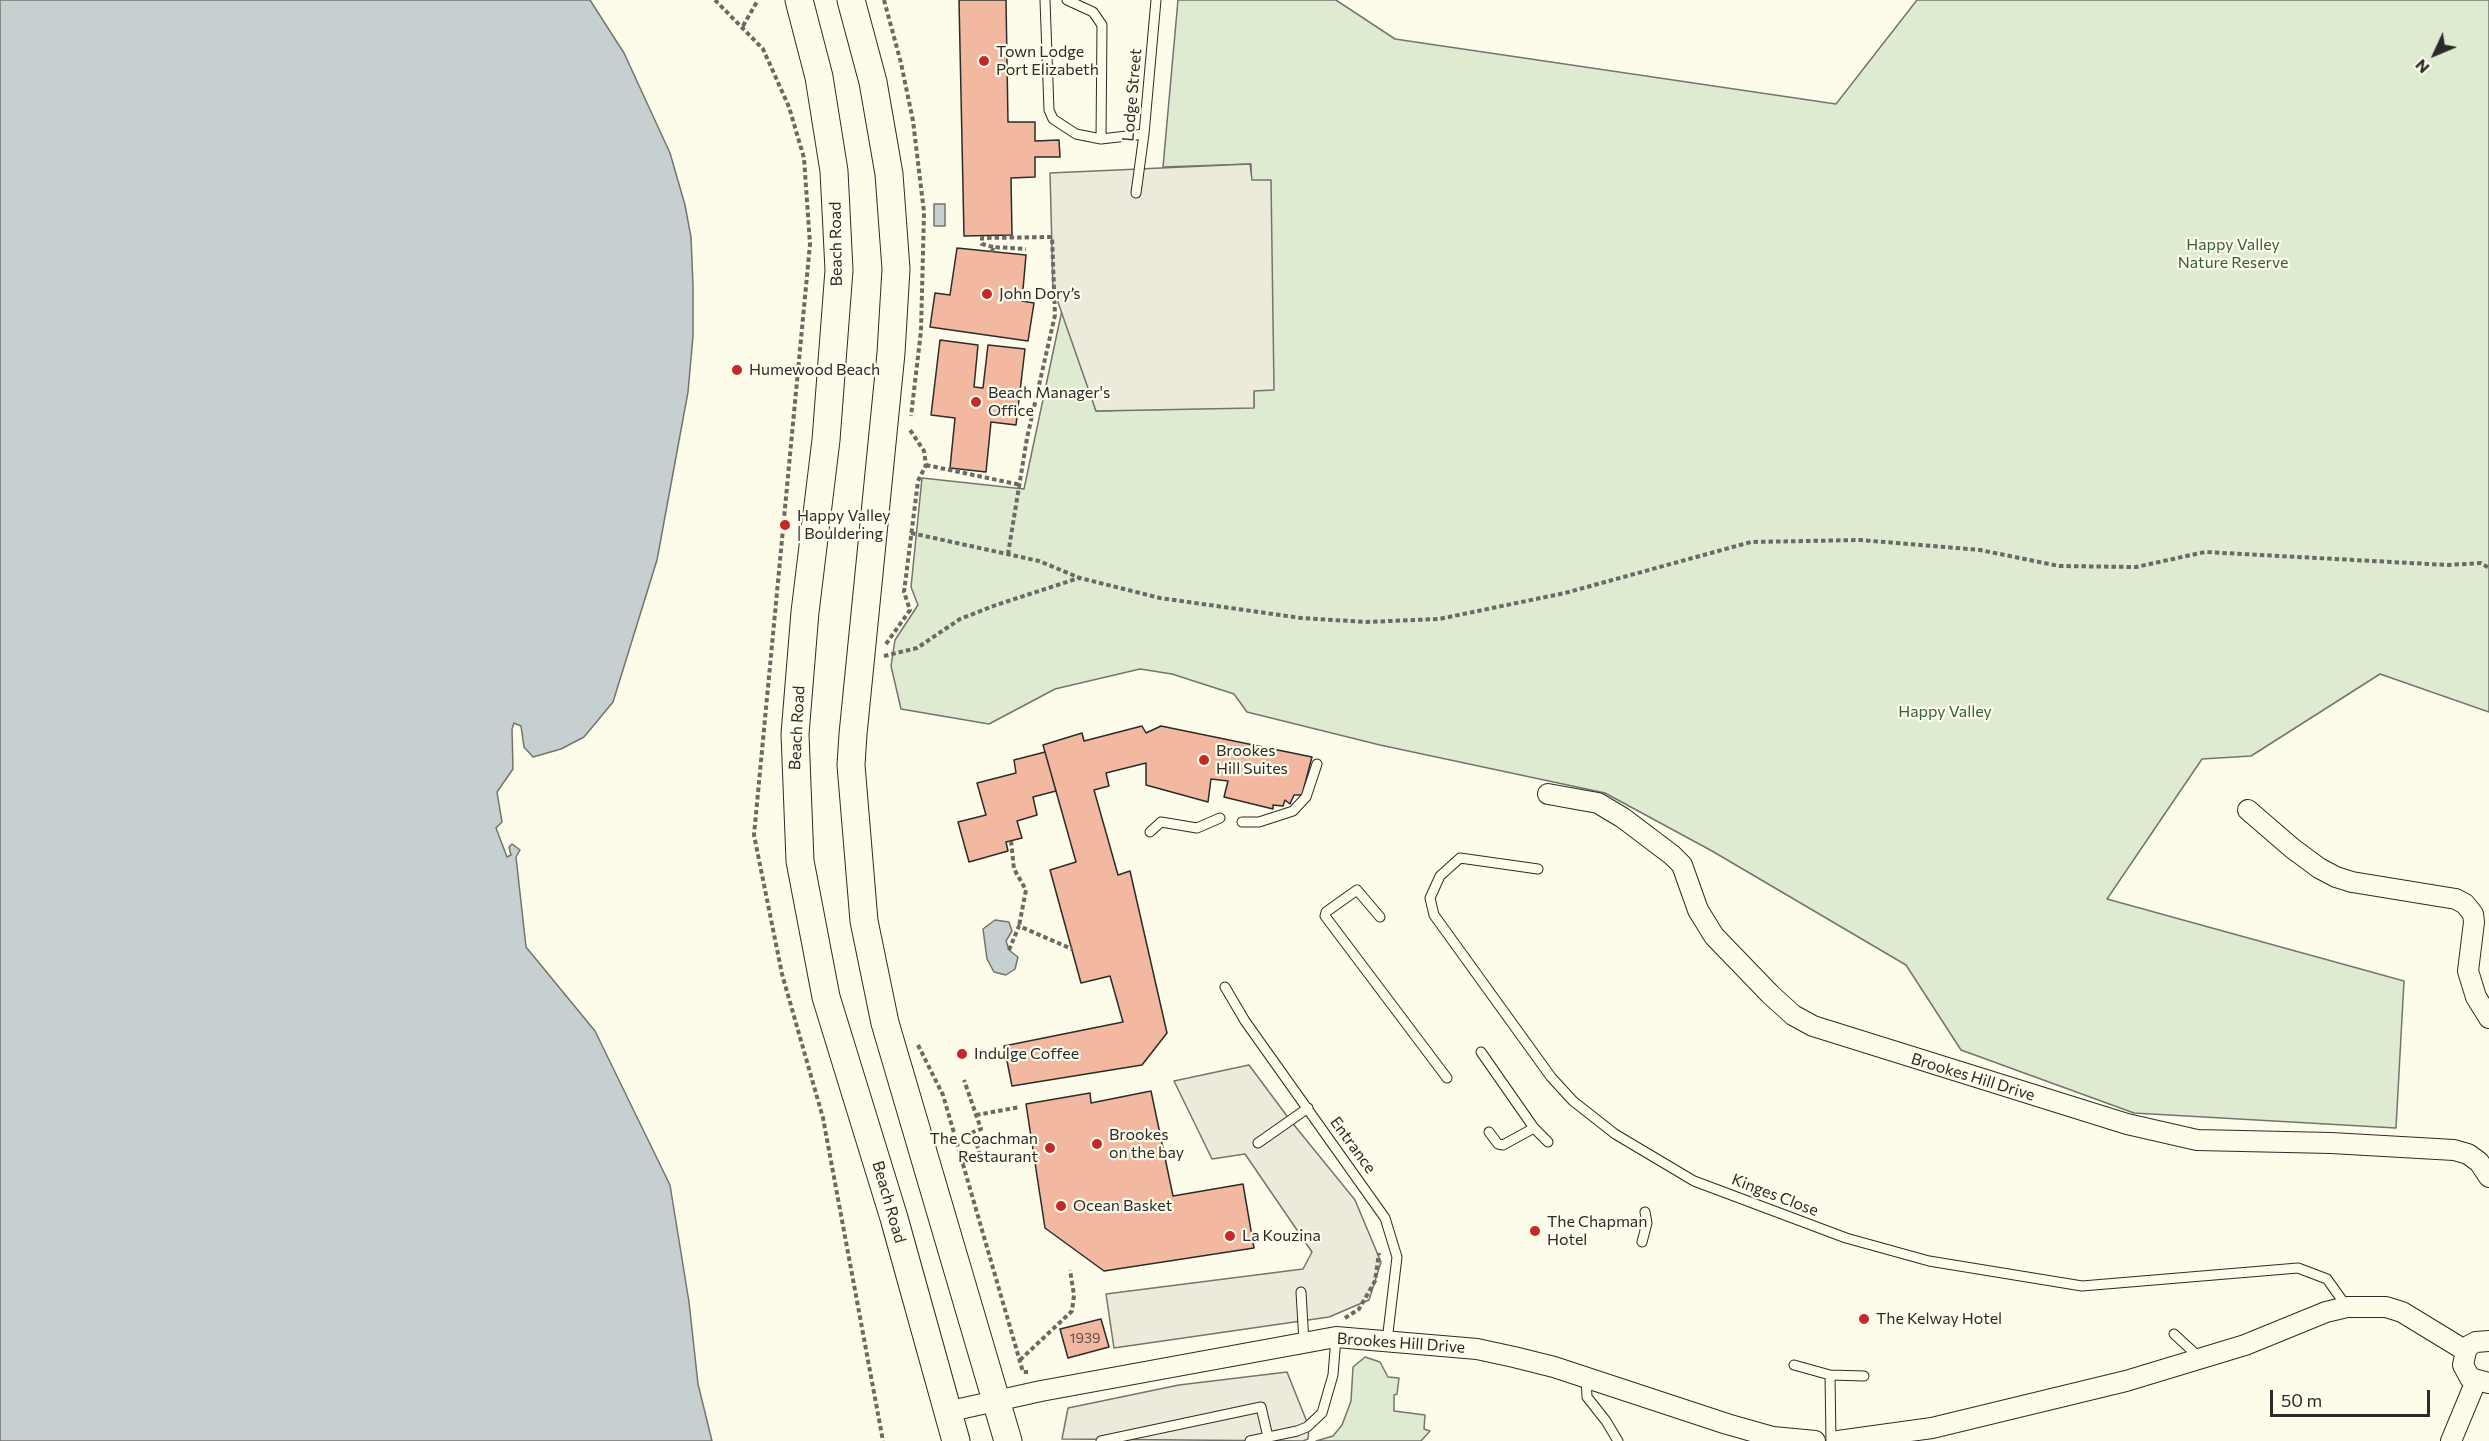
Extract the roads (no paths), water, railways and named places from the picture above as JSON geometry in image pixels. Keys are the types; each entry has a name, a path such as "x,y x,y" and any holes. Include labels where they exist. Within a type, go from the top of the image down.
{"main road":[{"name":"Beach Road","path":"799,0 819,77 834,171 839,270 826,440 805,612 795,755 800,861 826,997 891,1206 946,1412 956,1441"},
{"path":"851,0 873,82 889,174 896,269 881,447 876,623 851,765 864,921 885,1023 1008,1441"}],"street":[{"name":"Brookes Hill Drive","path":"1548,794 1598,803 1623,818 1672,855 1682,865 1698,910 1714,936 1793,1015 1813,1026 2127,1124 2197,1140 2331,1143 2454,1150 2468,1154 2479,1162 2489,1177"},
{"path":"2248,810 2301,855 2336,877 2352,882 2456,899 2465,904 2473,914 2474,922 2469,971 2476,997 2489,1018"},
{"path":"1838,1441 1932,1428 2011,1411 2126,1381 2245,1345 2326,1312 2347,1307 2386,1307 2402,1312 2466,1351"},
{"name":"Brookes Hill Drive","path":"946,1412 1304,1342 1340,1328 1388,1341 1478,1349 1554,1367 1773,1437 1815,1441"},
{"path":"2451,1441 2482,1382 2465,1372 2463,1358 2466,1351 2476,1341 2489,1341"}],"lane":[{"path":"1045,0 1049,110 1058,124 1076,134 1101,139 1144,134"},
{"path":"1067,0 1093,12 1102,26 1101,139"},
{"name":"Lodge Street","path":"1136,193 1144,134 1156,0"},
{"path":"1242,822 1259,822 1293,810 1306,797 1317,764"},
{"path":"1150,832 1161,822 1197,828 1220,818"},
{"name":"Kinges Close","path":"1538,869 1460,858 1440,876 1430,898 1431,906 1439,922 1562,1090 1614,1134 1694,1181 1846,1238 1929,1261 2082,1286 2298,1268 2326,1279 2347,1307"},
{"path":"1380,917 1357,890 1326,912 1325,916 1447,1078"},
{"name":"Entrance","path":"1225,987 1245,1021 1385,1218 1397,1257 1396,1284 1388,1341"},
{"path":"1481,1052 1534,1128 1548,1142"},
{"path":"1258,1143 1308,1108"},
{"path":"1489,1132 1498,1144 1503,1145 1534,1128"},
{"path":"1642,1242 1647,1223 1645,1212"},
{"path":"1301,1292 1304,1342"},
{"path":"1250,1441 1307,1427 1322,1413 1333,1375 1340,1328"},
{"path":"2174,1334 2200,1358"},
{"path":"1794,1365 1830,1375 1864,1376"},
{"path":"1830,1375 1831,1441"},
{"path":"1586,1377 1587,1397 1618,1441"},
{"path":"1101,1441 1261,1407 1268,1437"}],"place":[{"name":"Town Lodge Port Elizabeth","path":"984,61"},
{"name":"John Dory’s","path":"987,294"},
{"name":"Humewood Beach","path":"737,370"},
{"name":"Beach Manager's Office","path":"976,402"},
{"name":"Happy Valley | Bouldering","path":"785,525"},
{"name":"Brookes Hill Suites","path":"1204,760"},
{"name":"Indulge Coffee","path":"962,1054"},
{"name":"Brookes on the bay","path":"1097,1144"},
{"name":"The Coachman Restaurant","path":"1050,1148"},
{"name":"Ocean Basket","path":"1061,1206"},
{"name":"The Chapman Hotel","path":"1535,1231"},
{"name":"La Kouzina","path":"1230,1236"},
{"name":"The Kelway Hotel","path":"1864,1319"}],"park label":[{"name":"Happy Valley Nature Reserve","path":"2233,254"},
{"name":"Happy Valley","path":"1945,712"}]}
